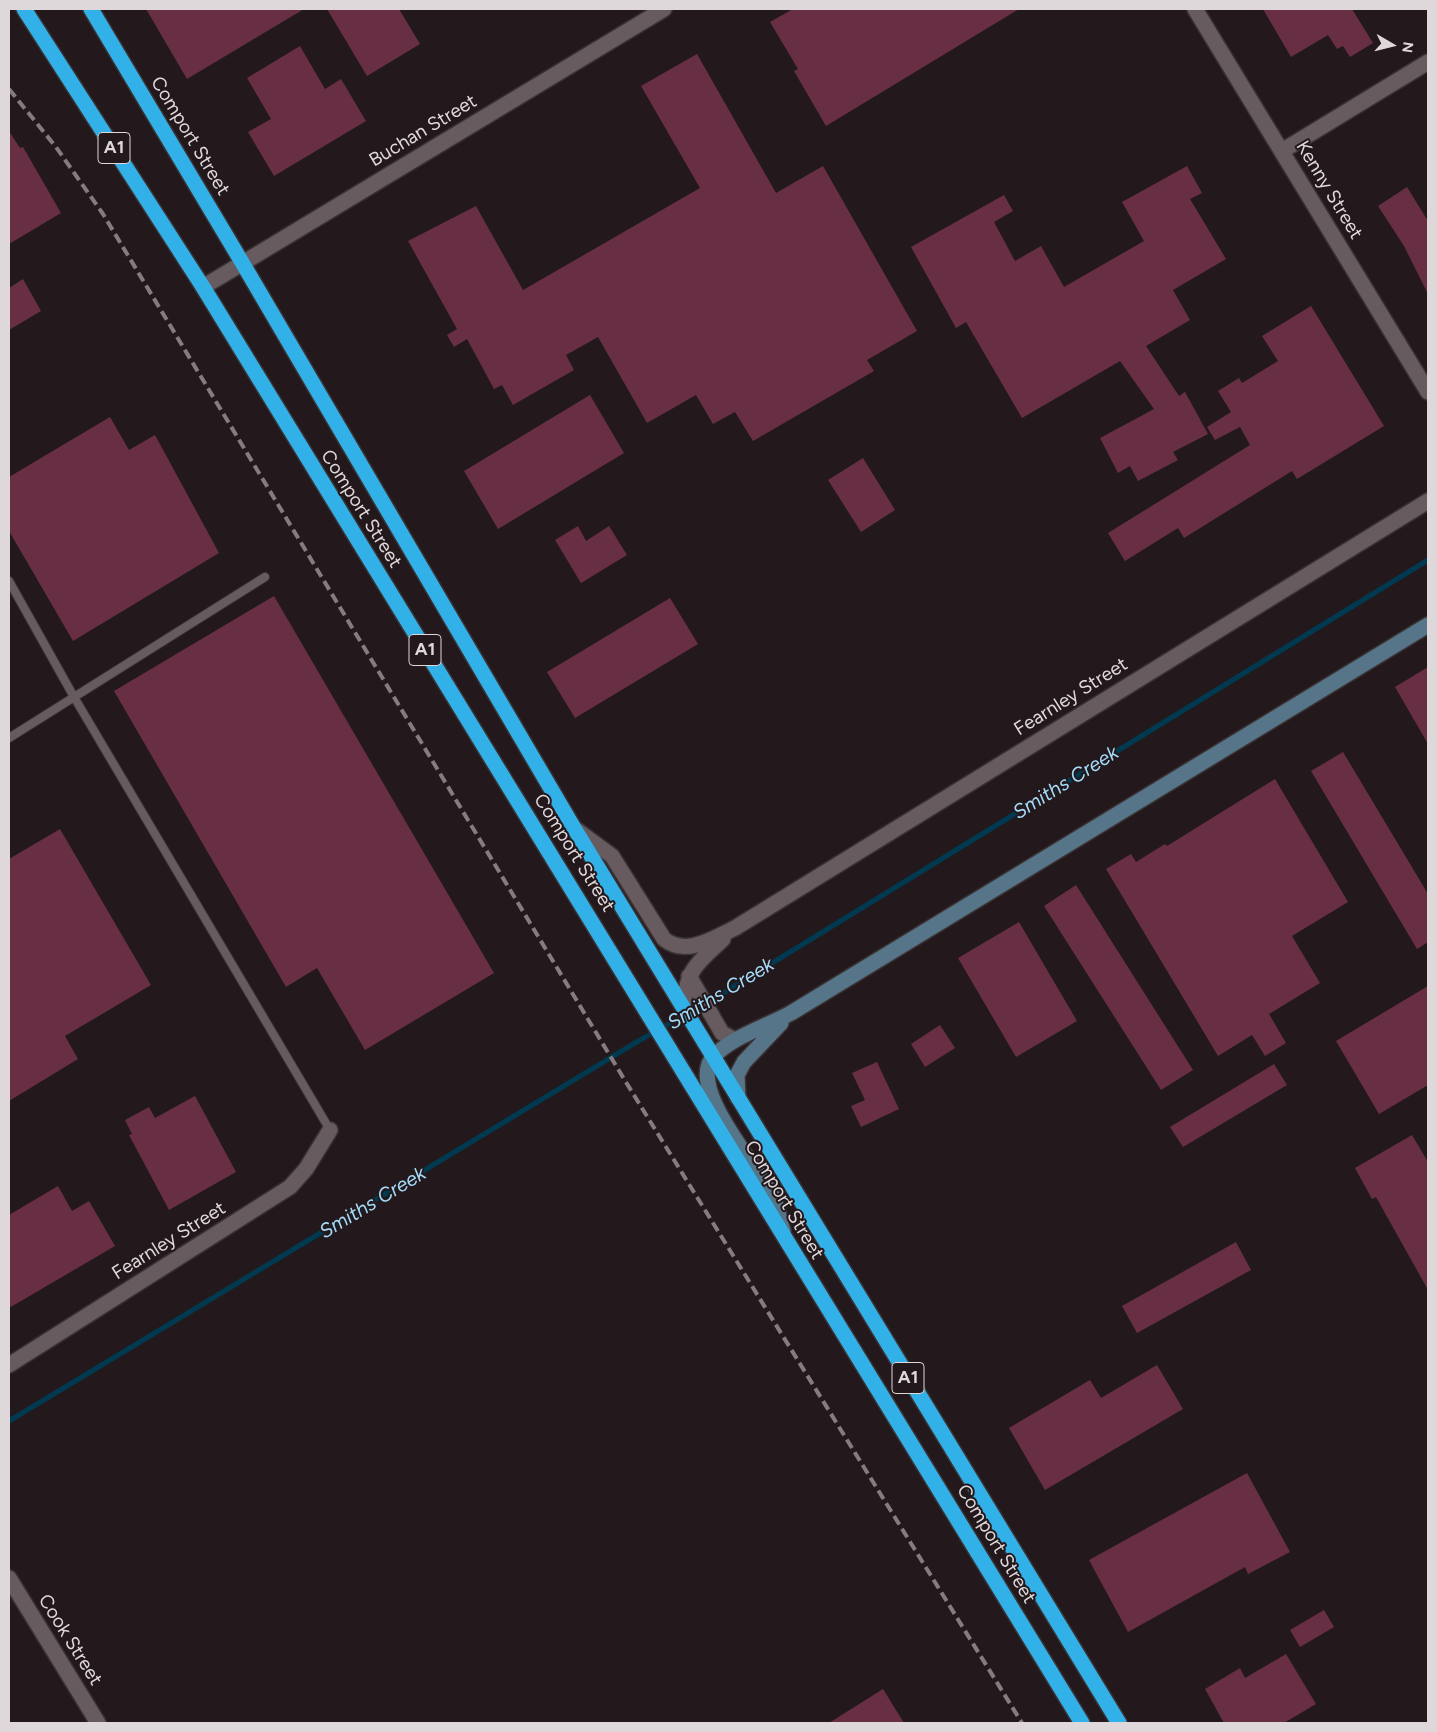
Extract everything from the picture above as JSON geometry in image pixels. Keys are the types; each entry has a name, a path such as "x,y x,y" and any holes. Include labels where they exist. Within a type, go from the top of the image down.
{"highway":[{"name":"Comport Street","path":"24,9 203,287 1082,1723"},
{"name":"Comport Street","path":"91,9 574,828 1119,1723"}],"street":[{"name":"Buchan Street","path":"203,287 664,9"},
{"name":"Kenny Street","path":"1195,9 1428,392"},
{"path":"1282,152 1428,62"},
{"name":"Fearnley Street","path":"574,828 612,856 664,939 676,946 695,946 735,928 1428,500"},
{"path":"786,1242 775,1200 711,1095 707,1072 714,1057 735,1040 791,1013 1428,625"},
{"name":"Fearnley Street","path":"679,999 692,969 735,928"},
{"path":"687,979 722,1032 735,1040"},
{"path":"738,1098 736,1075 744,1062 791,1013"},
{"name":"Fearnley Street","path":"9,1365 290,1186 306,1169 330,1130"},
{"name":"Cook Street","path":"9,1578 98,1723"}],"lane":[{"path":"9,738 265,577"},
{"path":"9,581 74,697 330,1130"}],"building":[{"path":"146,9 304,9 187,79"},
{"path":"327,9 399,9 420,44 367,76"},
{"path":"793,9 1019,9 826,126 794,71 798,69 770,22"},
{"path":"1263,9 1352,9 1373,43 1350,57 1343,46 1337,49 1328,35 1291,57"},
{"path":"300,46 325,89 341,79 366,121 274,176 248,132 271,119 247,78"},
{"path":"697,54 776,193 823,166 917,331 867,360 874,371 753,441 735,412 713,424 696,395 647,423 598,337 566,355 574,370 513,405 502,385 494,389 467,339 454,347 447,335 457,329 408,241 476,206 523,290 700,188 641,86"},
{"path":"9,131 20,148 23,147 61,213 9,244"},
{"path":"1187,166 1202,193 1190,199 1226,259 1173,290 1190,320 1146,346 1179,396 1185,392 1208,434 1173,452 1178,460 1138,481 1130,466 1118,473 1100,438 1154,409 1120,361 1022,418 966,322 956,328 911,247 1004,195 1013,211 994,222 1015,261 1041,246 1064,287 1144,241 1122,202"},
{"path":"1407,187 1428,221 1428,294 1404,246 1378,206"},
{"path":"23,279 41,311 9,330 9,288"},
{"path":"1311,306 1384,426 1297,479 1292,471 1184,538 1178,528 1125,561 1108,533 1250,445 1240,427 1215,440 1207,427 1231,412 1218,391 1239,378 1242,383 1278,361 1262,336"},
{"path":"590,395 624,453 498,529 464,471"},
{"path":"110,417 129,450 155,435 219,553 73,641 9,531 9,477"},
{"path":"863,458 895,510 861,532 828,480"},
{"path":"578,526 586,541 609,526 627,555 581,583 555,540"},
{"path":"274,596 494,973 365,1050 317,968 286,987 114,691"},
{"path":"670,598 698,644 575,718 547,672"},
{"path":"1428,667 1428,744 1395,687"},
{"path":"1343,752 1428,894 1428,942 1417,949 1311,771"},
{"path":"1275,779 1348,902 1292,936 1320,983 1269,1014 1286,1043 1265,1056 1252,1035 1218,1056 1106,869 1131,854 1136,862 1165,844 1167,846"},
{"path":"60,829 151,985 65,1036 78,1059 9,1101 9,859"},
{"path":"1076,885 1193,1070 1161,1090 1044,906"},
{"path":"1019,922 1077,1021 1016,1057 958,958"},
{"path":"1428,986 1428,1085 1379,1114 1336,1041"},
{"path":"940,1025 955,1048 925,1067 911,1044"},
{"path":"877,1062 899,1109 861,1127 851,1106 865,1100 852,1073"},
{"path":"1274,1064 1287,1085 1183,1147 1170,1127"},
{"path":"195,1096 236,1172 169,1210 129,1135 132,1134 125,1120 149,1107 155,1118"},
{"path":"1412,1135 1428,1162 1428,1290 1376,1197 1372,1199 1355,1168"},
{"path":"58,1186 72,1211 89,1201 115,1246 9,1308 9,1215"},
{"path":"1236,1242 1251,1270 1137,1333 1122,1306"},
{"path":"1157,1365 1183,1409 1045,1490 1009,1428 1090,1380 1101,1398"},
{"path":"1247,1473 1290,1552 1248,1574 1245,1567 1128,1632 1089,1560"},
{"path":"1324,1610 1334,1627 1300,1647 1290,1630"},
{"path":"1286,1654 1316,1704 1284,1723 1224,1723 1205,1689 1240,1668 1245,1678"},
{"path":"883,1689 904,1723 829,1723"}],"waterway":[{"name":"Smiths Creek","path":"9,1421 640,1040 712,1000 1428,560"}],"railway":[{"path":"9,89 56,147 103,214 624,1079 1022,1723"}]}
